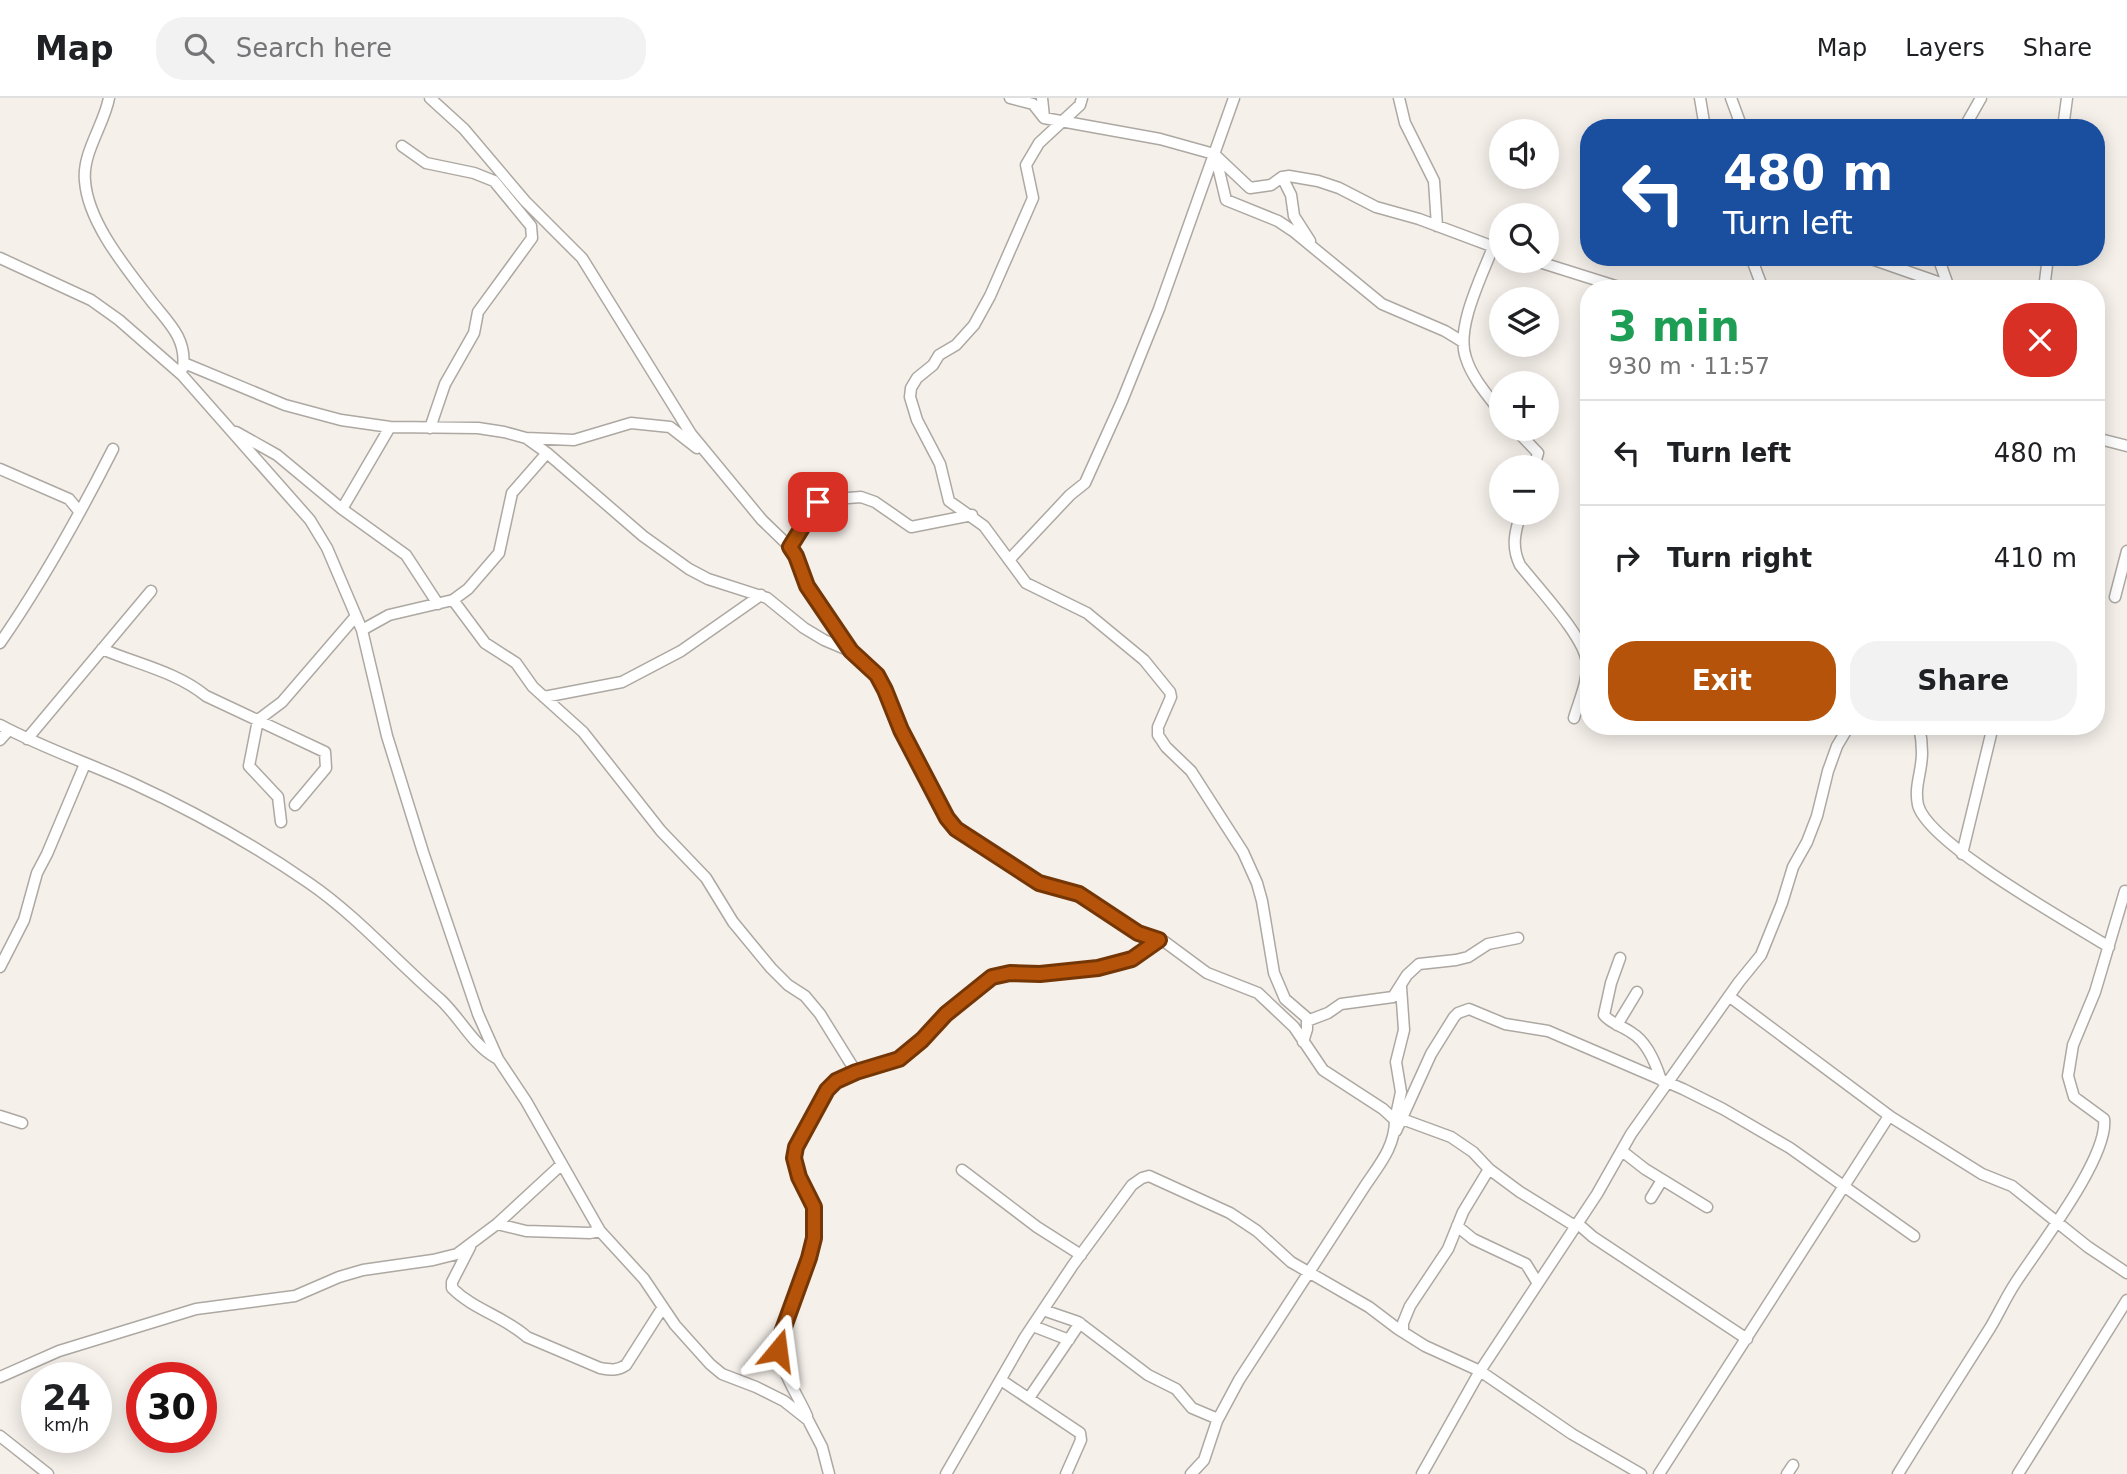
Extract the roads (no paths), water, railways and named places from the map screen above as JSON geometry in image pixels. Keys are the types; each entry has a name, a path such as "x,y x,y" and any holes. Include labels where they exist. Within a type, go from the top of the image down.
{"street":[{"path":"109,98 86,166 85,191 100,229 180,338 184,363 182,375"},
{"path":"430,98 464,129 525,201 582,258 691,434 762,520 790,547 807,586 851,651 877,675 901,730 947,818 956,829 1039,883 1079,894 1138,933 1173,947 1207,973 1258,993 1294,1027 1322,1070 1383,1109 1398,1124 1451,1137 1520,1192 1576,1225 1747,1339"},
{"path":"1010,98 1033,104 1044,118 1160,139 1214,154 1250,188 1271,185 1282,177 1289,176 1318,181 1339,188 1376,207 1489,245"},
{"path":"1042,98 1044,118"},
{"path":"1082,98 1080,105 1039,143 1026,165 1033,198 1001,273 974,326 956,345 939,355 933,365 917,378 911,388 911,397 917,420 940,464 949,501 972,516 990,533 1026,583 1087,612 1144,660 1170,692 1171,697 1158,727 1158,735 1166,747 1191,771 1222,815 1243,852 1262,901 1273,973 1285,999 1302,1013 1307,1021 1303,1042"},
{"path":"1009,561 1070,495 1085,483 1159,309 1234,98"},
{"path":"1399,98 1405,123 1434,181 1437,226"},
{"path":"1700,98 1703,119"},
{"path":"1731,98 1739,119"},
{"path":"1969,119 1981,98"},
{"path":"2064,119 2067,98"},
{"path":"402,146 426,163 474,173 494,181 531,226 533,233 478,312 474,333 445,384 430,428"},
{"path":"1214,154 1226,200 1279,221 1382,304 1445,331 1463,342"},
{"path":"1282,177 1291,195 1294,216 1305,230 1311,245"},
{"path":"0,258 91,300 119,320 182,375 310,520 327,548 362,630 387,736 423,852 478,1014 498,1059 526,1101 600,1231 644,1279 675,1325 722,1374 784,1401 808,1420"},
{"path":"1489,266 1469,310 1463,342 1465,358 1489,395"},
{"path":"1904,266 1934,280"},
{"path":"1559,268 1596,280"},
{"path":"184,363 285,405 341,420 390,426 478,428 526,438 574,440 631,423 670,427 709,457"},
{"path":"342,509 390,426"},
{"path":"229,429 277,455 342,509 410,559 438,604"},
{"path":"526,438 643,536 689,569 708,579 773,602 804,628 851,651"},
{"path":"2105,440 2127,446"},
{"path":"1526,441 1537,455"},
{"path":"0,643 33,597 75,524 113,449"},
{"path":"362,630 389,615 453,600 468,589 493,562 503,538 512,493 547,453"},
{"path":"0,469 69,499 78,510"},
{"path":"790,547 814,506 822,500 852,496 868,499 911,527 972,516"},
{"path":"1518,525 1515,556 1580,642"},
{"path":"2115,597 2127,551"},
{"path":"27,739 150,591"},
{"path":"544,697 622,682 681,650 761,596"},
{"path":"453,600 485,643 516,663 533,687 583,733 661,831 706,878 733,922 771,968 813,1005 856,1072"},
{"path":"281,822 278,797 249,766 258,720 282,702 356,616"},
{"path":"102,649 177,677 206,696 325,752 326,768 295,805"},
{"path":"1574,718 1580,697"},
{"path":"0,740 4,727 133,783 262,852 339,906 441,1000 486,1052 498,1059"},
{"path":"1422,1474 1480,1371 1597,1194 1665,1081 1761,955 1793,867 1817,816 1828,771 1844,735"},
{"path":"1920,735 1922,754 1916,783 1918,805 1923,819 1962,854 2109,947"},
{"path":"1962,854 1991,735"},
{"path":"0,967 24,920 37,873 85,764"},
{"path":"1898,1474 1989,1330 2015,1283 2057,1224 2105,1130 2104,1119 2074,1097 2068,1076 2073,1045 2095,992 2126,891"},
{"path":"1307,1021 1328,1013 1341,1004 1390,998 1419,964 1468,957 1488,944 1518,938"},
{"path":"829,1474 822,1447 780,1362 778,1350 814,1238 814,1207 799,1177 794,1158 801,1135 820,1107 827,1090 836,1081 856,1072 899,1059 922,1040 946,1014 992,977 1010,973 1040,974 1098,968 1132,959 1159,940"},
{"path":"1620,958 1604,1012 1605,1018 1640,1039 1665,1081"},
{"path":"1398,1124 1401,1092 1396,1062 1404,1030 1401,985"},
{"path":"1617,1025 1637,992"},
{"path":"1730,997 1889,1116 1982,1174 2012,1186 2057,1224 2127,1273"},
{"path":"1191,1474 1203,1460 1218,1419 1239,1380 1364,1186 1380,1166 1431,1054 1454,1017 1463,1010 1475,1011 1506,1024 1558,1034 1643,1070 1723,1109 1790,1148 1914,1236"},
{"path":"0,1116 22,1123"},
{"path":"1659,1474 1889,1116"},
{"path":"1622,1151 1662,1180 1707,1207"},
{"path":"0,1377 59,1351 196,1309 295,1296 363,1270 448,1257 497,1224 562,1164"},
{"path":"1403,1332 1403,1323 1410,1306 1448,1249 1457,1226 1489,1169"},
{"path":"962,1170 1037,1227 1080,1255"},
{"path":"946,1474 1032,1326 1080,1255 1132,1185 1149,1176 1230,1213 1256,1231 1291,1262 1369,1307 1425,1346 1480,1371 1572,1434 1641,1474"},
{"path":"1651,1198 1662,1180"},
{"path":"497,1224 526,1231 600,1231"},
{"path":"1457,1226 1473,1239 1526,1265 1537,1282"},
{"path":"472,1243 452,1282 452,1288 456,1292 482,1311 519,1329 527,1337 600,1368 612,1370 626,1365 663,1307"},
{"path":"2018,1474 2127,1300"},
{"path":"1043,1310 1080,1323 1148,1375 1176,1389 1192,1408 1218,1419"},
{"path":"1030,1398 1080,1323"},
{"path":"1032,1326 1069,1340"},
{"path":"1002,1380 1080,1433 1082,1436 1066,1474"},
{"path":"0,1436 48,1474"},
{"path":"817,1474 824,1461"}]}
